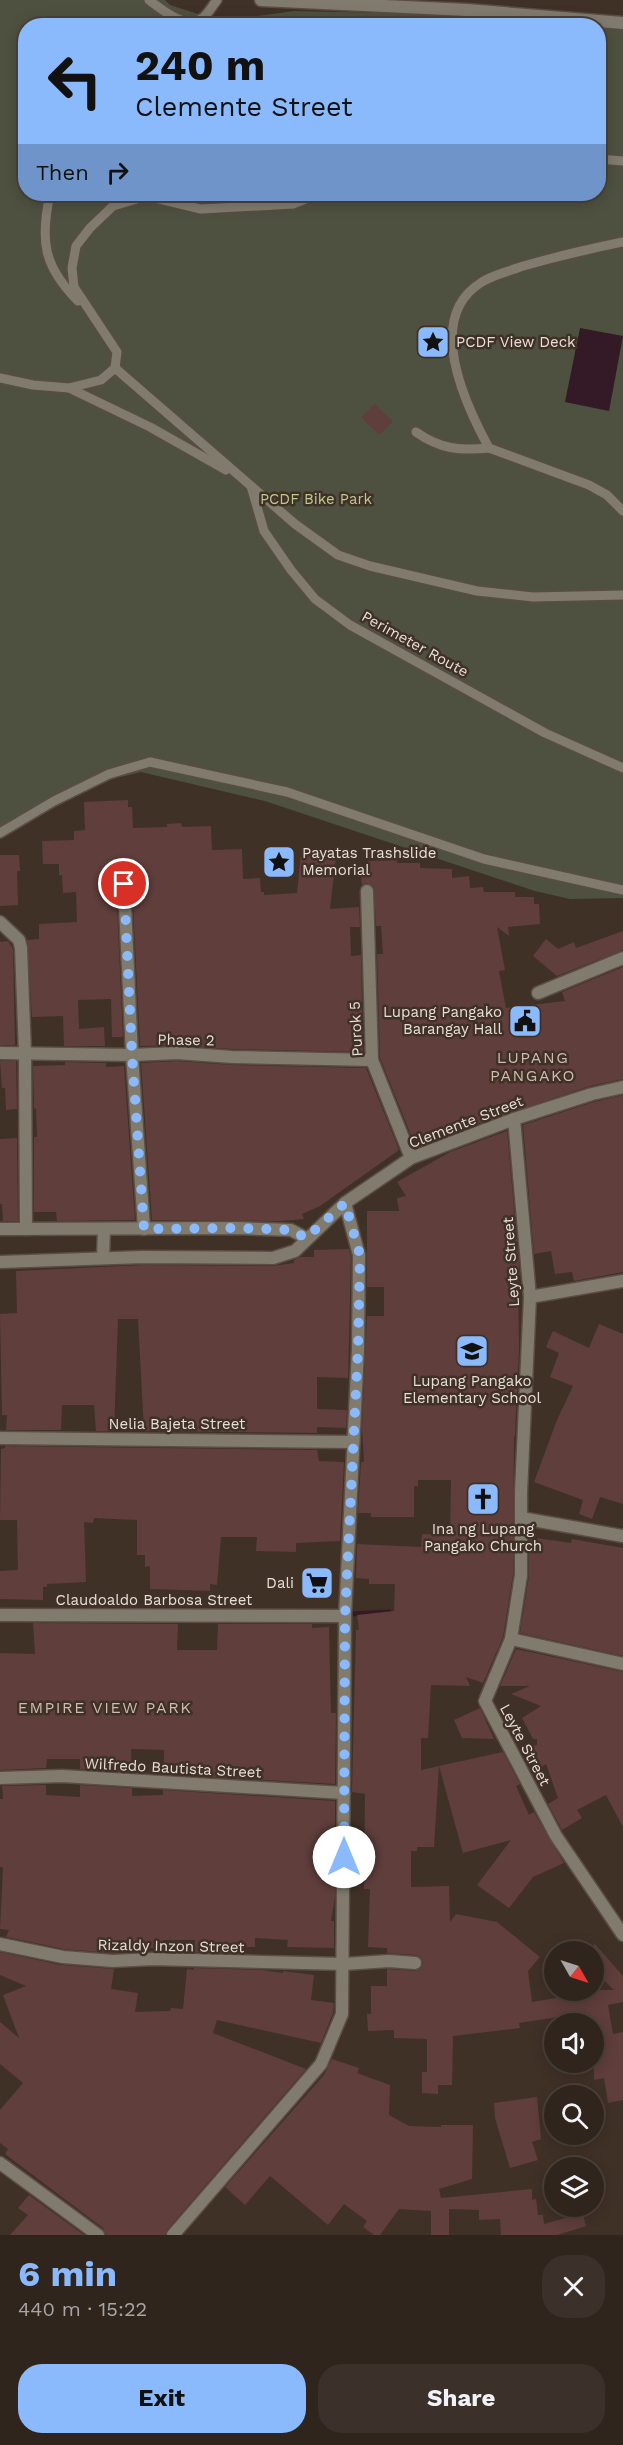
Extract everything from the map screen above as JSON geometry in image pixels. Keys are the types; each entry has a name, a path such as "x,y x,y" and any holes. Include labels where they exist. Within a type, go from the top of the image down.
{"street":[{"path":"261,0 467,10 563,18"},
{"path":"606,22 623,23"},
{"path":"124,884 132,1055 144,1229"},
{"name":"Purok 5","path":"367,891 372,1060 411,1158"},
{"path":"0,922 19,940 21,948 26,1053 26,1229"},
{"path":"538,993 623,958"},
{"name":"Phase 2","path":"0,1053 132,1055 177,1053 232,1057 372,1060"},
{"name":"Clemente Street","path":"0,1262 103,1258 273,1258 295,1251 345,1203 411,1158 514,1119 592,1094 623,1087"},
{"name":"Leyte Street","path":"514,1119 530,1297 521,1518 521,1575 511,1639 485,1701 556,1836 623,1935"},
{"path":"173,2235 321,2064 342,2014 345,1616 358,1349 360,1255 345,1203"},
{"path":"0,1229 237,1228 291,1230 306,1238"},
{"path":"103,1258 104,1229"},
{"path":"530,1297 623,1281"},
{"name":"Nelia Bajeta Street","path":"0,1438 353,1442"},
{"path":"521,1518 623,1536"},
{"name":"Claudoaldo Barbosa Street","path":"0,1615 345,1616"},
{"path":"511,1639 623,1664"},
{"name":"Wilfredo Bautista Street","path":"0,1778 62,1776 344,1793"},
{"name":"Rizaldy Inzon Street","path":"0,1944 63,1957 112,1961 153,1959 344,1964 389,1961 415,1963"},
{"path":"0,2163 99,2235"}],"lane":[{"path":"148,0 177,18"},
{"path":"204,18 217,0"},
{"path":"606,160 623,161"},
{"path":"49,201 44,231 46,252 62,285 89,311"},
{"path":"0,378 33,385 69,388 101,380 115,368 117,352 74,287 72,268 76,246 90,228 113,206 130,201"},
{"path":"168,201 201,209 293,204 300,201"},
{"path":"489,448 466,403 455,360 452,329 456,311 462,301 469,292 490,277 551,258 623,242"},
{"path":"115,368 311,537 338,555 370,566 477,591 533,597 623,595"},
{"path":"69,388 150,427 250,485"},
{"path":"416,432 433,444 474,450 489,448 589,485 607,495 623,511"},
{"name":"Perimeter Route","path":"250,485 264,531 315,599 350,625 525,723 623,768"},
{"path":"0,833 54,801 109,774 150,762 287,792 484,859 623,890"}],"green space":[{"name":"PCDF Bike Park","path":"0,0 165,0 170,5 211,18 18,18 18,201 606,201 606,29 623,30 623,898 570,899 535,891 265,801 141,772 112,779 80,792 0,838"},
{"name":"PCDF Bike Park","path":"294,11 430,14 479,18 242,18"}],"shaded area":[{"path":"580,328 623,336 609,411 565,402"}],"building":[{"path":"375,404 393,422 379,435 361,417"},
{"path":"128,800 128,807 132,807 133,828 167,827 167,824 181,823 182,827 211,826 212,850 242,849 243,879 260,878 261,892 264,892 264,895 297,893 301,853 336,857 330,909 359,907 360,927 350,927 351,956 361,955 363,1052 232,1049 178,1045 140,1046 132,884 131,879 124,876 119,877 116,884 123,1037 112,1037 111,999 78,1000 79,1029 104,1027 105,1046 64,1046 63,1016 32,1017 27,940 39,939 39,924 77,922 76,892 63,893 59,864 43,864 42,841 74,840 74,831 85,830 84,802"},
{"path":"0,855 19,855 18,905 0,906"},
{"path":"397,860 397,863 420,863 420,868 452,869 452,878 469,876 470,888 483,887 484,892 515,892 515,897 534,897 534,904 539,904 540,924 508,927 509,936 497,927 505,970 499,971 506,1008 565,1001 562,992 623,967 623,1079 590,1086 471,1126 413,1140 380,1058 377,954 383,954 381,926 376,926 374,887 367,883 362,885 361,877 369,877 368,861"},
{"path":"623,931 623,950 557,976 533,956 546,939 558,949 574,942 576,948"},
{"path":"8,941 13,949 15,1045 0,1045 0,942"},
{"path":"0,1061 16,1061 17,1109 6,1110"},
{"path":"177,1061 232,1065 366,1068 399,1150 320,1206 302,1214 304,1219 281,1221 152,1220 141,1063"},
{"path":"65,1062 106,1063 106,1067 124,1066 135,1220 57,1221 56,1212 34,1212 34,1137 37,1137 33,1066 65,1065"},
{"path":"623,1095 623,1272 574,1281 572,1272 555,1274 551,1251 534,1254 523,1125"},
{"path":"507,1131 520,1275 518,1275 519,1350 514,1436 513,1574 503,1637 483,1683 466,1677 470,1686 431,1685 428,1738 421,1738 421,1770 439,1766 434,1847 417,1847 417,1851 411,1851 411,1887 449,1886 450,1922 456,1914 497,1922 540,1957 528,1971 532,2002 604,2001 604,1990 614,1990 604,1980 604,1954 623,1976 623,2002 608,2005 613,2034 623,2032 623,2100 608,2103 604,2078 594,2080 594,2073 604,2073 604,2013 544,2013 544,2019 519,2023 520,2028 453,2036 452,2085 438,2085 438,2094 422,2093 422,2072 427,2072 427,2039 394,2038 394,2030 368,2031 367,2014 371,2014 371,1986 387,1986 387,1969 415,1971 421,1968 423,1963 416,1955 387,1953 387,1948 368,1947 370,1889 364,1889 365,1794 352,1792 356,1630 359,1630 357,1615 394,1611 395,1584 369,1584 369,1579 356,1578 357,1544 421,1547 422,1534 450,1535 451,1480 418,1480 418,1486 414,1486 414,1517 371,1517 371,1513 358,1513 361,1462 364,1462 362,1428 367,1316 384,1316 384,1287 367,1287 367,1211 399,1211 397,1198 406,1196 397,1182 450,1152"},
{"path":"17,1138 18,1221 3,1221 2,1204 0,1204 0,1139"},
{"path":"349,1249 351,1256 348,1378 317,1377 317,1409 347,1410 346,1428 317,1427 317,1433 144,1431 138,1319 118,1319 114,1431 96,1431 94,1405 62,1405 61,1430 6,1430 7,1415 2,1415 0,1314 17,1313 16,1271 143,1265 273,1266 294,1263 294,1260 300,1257 314,1257 314,1250"},
{"path":"599,1324 623,1334 623,1504 600,1497 592,1519 579,1514 583,1500 534,1482 557,1420 573,1386 550,1377 559,1353 546,1347 553,1331 589,1348"},
{"path":"5,1446 317,1450 319,1461 344,1462 340,1541 296,1543 296,1552 256,1551 257,1537 221,1537 217,1585 210,1584 210,1591 150,1589 150,1566 145,1567 145,1555 137,1555 137,1520 94,1518 93,1523 84,1522 86,1582 47,1584 47,1587 43,1587 43,1600 0,1599 0,1571 18,1570 17,1520 0,1520 1,1449"},
{"path":"529,1537 571,1543 572,1539 623,1548 623,1656 520,1633 529,1576"},
{"path":"33,1623 178,1624 177,1650 217,1650 218,1624 312,1624 312,1628 329,1627 331,1713 336,1713 335,1784 164,1774 164,1750 131,1749 132,1772 80,1769 80,1759 47,1759 46,1768 0,1770 0,1653 35,1654"},
{"path":"516,1649 623,1672 623,1827 606,1795 577,1810 582,1818 562,1830 548,1804 558,1798 546,1764 539,1769 521,1748 537,1745 537,1739 533,1739 522,1718 541,1706 511,1694 530,1686 500,1686"},
{"path":"480,1708 494,1739 462,1738 454,1720"},
{"path":"503,1752 520,1784 516,1786 529,1815 534,1812 564,1863 533,1877 509,1908 477,1885 511,1840 463,1853 439,1766"},
{"path":"46,1785 46,1795 80,1797 80,1785 132,1788 132,1796 163,1795 163,1790 335,1801 335,1897 331,1921 334,1921 334,1948 287,1947 288,1940 255,1938 255,1947 224,1947 224,1953 194,1952 195,1940 163,1940 163,1948 117,1948 117,1953 113,1953 64,1949 6,1937 9,1930 0,1929 3,1867 0,1867 2,1786"},
{"path":"0,1952 61,1965 114,1969 111,1989 138,1993 135,2012 183,2009 187,1969 194,1970 194,1968 262,1970 283,1973 283,1971 314,1975 311,2000 334,2003 333,2013 321,2043 217,2020 213,2033 306,2069 165,2235 106,2235 103,2228 5,2154 8,2149 0,2143 0,2110 23,2083 0,2064 0,2022 19,2038 3,1995 26,1986 0,1975"},
{"path":"332,2059 359,2068 357,2073 390,2085 389,2115 409,2126 473,2125 472,2179 439,2189 441,2198 532,2189 532,2200 536,2199 538,2215 543,2215 544,2224 569,2217 584,2217 586,2226 557,2235 501,2235 500,2219 479,2220 479,2210 449,2209 449,2235 431,2235 431,2211 399,2209 380,2235 374,2235 363,2227 367,2221 344,2204 328,2225 270,2176 245,2205 225,2187 324,2075"},
{"path":"537,2097 541,2139 532,2142 538,2160 510,2168 495,2118 494,2103"},
{"path":"29,2195 84,2235 10,2235 28,2215 18,2208"}],"waterway":[{"path":"351,1614 389,1612"}],"place":[{"name":"PCDF View Deck","path":"433,342"},
{"name":"Payatas Trashslide Memorial","path":"279,862"},
{"name":"Lupang Pangako Barangay Hall","path":"525,1021"},
{"name":"Lupang Pangako Elementary School","path":"472,1351"},
{"name":"Ina ng Lupang Pangako Church","path":"483,1499"},
{"name":"Dali","path":"317,1583"}],"district":[{"name":"LUPANG PANGAKO","path":"533,1066"},
{"name":"EMPIRE VIEW PARK","path":"105,1707"}],"route":[{"path":"124,884 132,1055 143,1185 144,1229 291,1230 306,1238 345,1203 360,1255 358,1349 345,1616 344,1857"}]}
